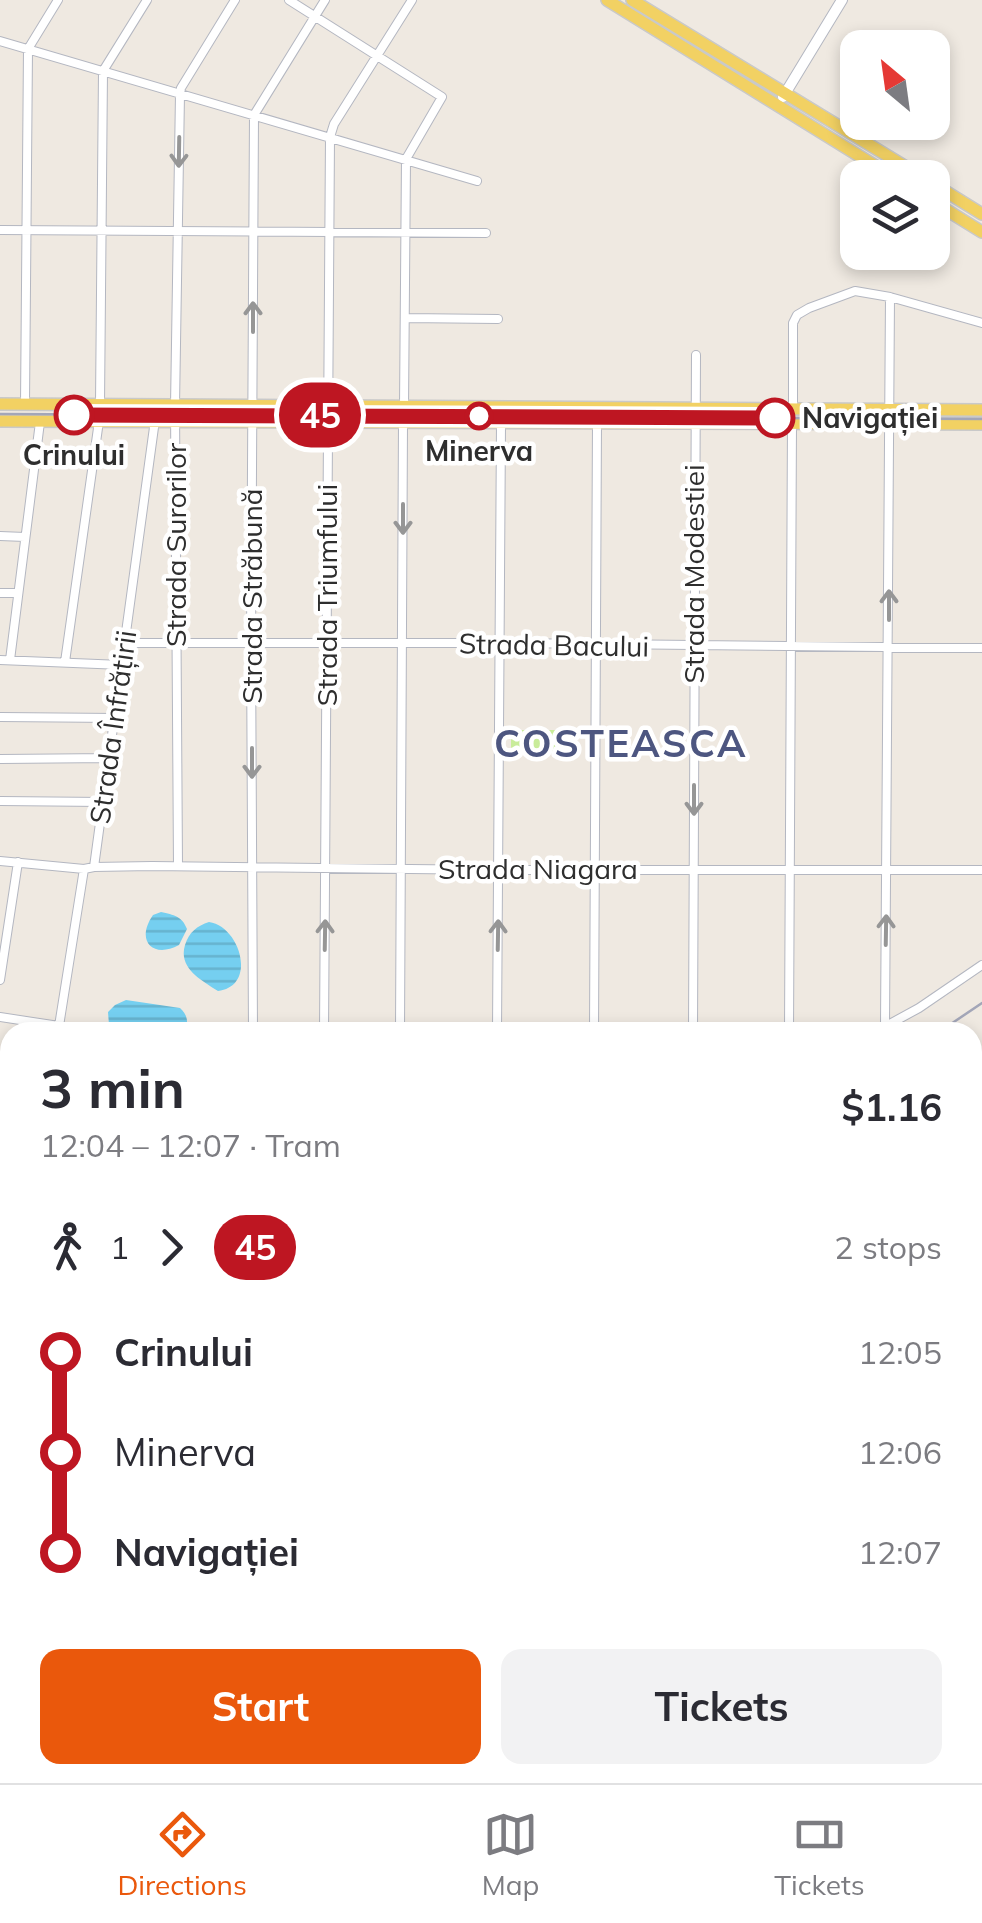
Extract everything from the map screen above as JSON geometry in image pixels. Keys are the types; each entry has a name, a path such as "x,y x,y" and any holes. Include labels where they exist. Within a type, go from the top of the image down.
{"main road":[{"path":"608,0 785,94 894,160"},
{"path":"632,0 778,106 865,160"},
{"path":"950,194 982,214"},
{"path":"950,212 982,232"},
{"path":"0,404 175,406 328,421 982,424"},
{"path":"0,421 175,420 328,406 982,410"}],"street":[{"path":"24,404 28,49 58,0"},
{"path":"100,404 103,71 147,0"},
{"name":"Strada Surorilor","path":"178,866 175,406 180,94 236,0"},
{"path":"289,0 442,97 406,159 404,406"},
{"path":"254,115 325,0"},
{"name":"Strada Triumfului","path":"324,1022 330,137 334,124 412,0"},
{"path":"778,106 842,0"},
{"path":"0,41 477,181"},
{"name":"Strada Străbună","path":"253,1022 254,115"},
{"path":"0,230 486,233"},
{"path":"793,408 793,323 808,308 848,292 870,292 982,323"},
{"path":"885,1022 890,297"},
{"path":"405,318 498,319"},
{"name":"Strada Modestiei","path":"693,1022 696,356"},
{"path":"594,1022 598,408"},
{"name":"Strada Înfrățirii","path":"60,1022 110,758 155,420"},
{"path":"40,422 18,593 5,660 122,665"},
{"path":"65,662 99,422"},
{"path":"400,1022 403,422"},
{"path":"789,1022 792,423"},
{"path":"497,1022 501,424"},
{"path":"0,536 26,537"},
{"path":"0,592 18,593"},
{"name":"Strada Bacului","path":"125,644 982,648"},
{"path":"0,717 116,718"},
{"path":"0,758 110,758"},
{"path":"0,801 103,802"},
{"name":"Strada Niagara","path":"0,861 89,868 982,870"},
{"path":"0,980 18,862"},
{"path":"893,1022 982,965"},
{"name":"Strada Înfrățirii","path":"0,1016 35,1022"}],"green space":[{"path":"511,730 566,730 566,753 511,753"}],"water":[{"path":"153,915 174,915 187,929 179,945 170,949 155,949 146,940 148,924"},
{"path":"209,922 229,934 240,956 238,979 218,991 192,972 184,953 191,933"},
{"path":"126,1000 180,1008 187,1022 109,1022 108,1012"}],"tram line":[{"path":"0,414 982,419"},
{"name":"45","path":"74,415 775,418"}],"railway":[{"path":"954,1022 982,1003"}],"place":[{"name":"Crinului","path":"74,415"},
{"name":"Minerva","path":"479,416"},
{"name":"Navigației","path":"775,418"}],"district":[{"name":"COSTEASCA","path":"621,744"}]}
